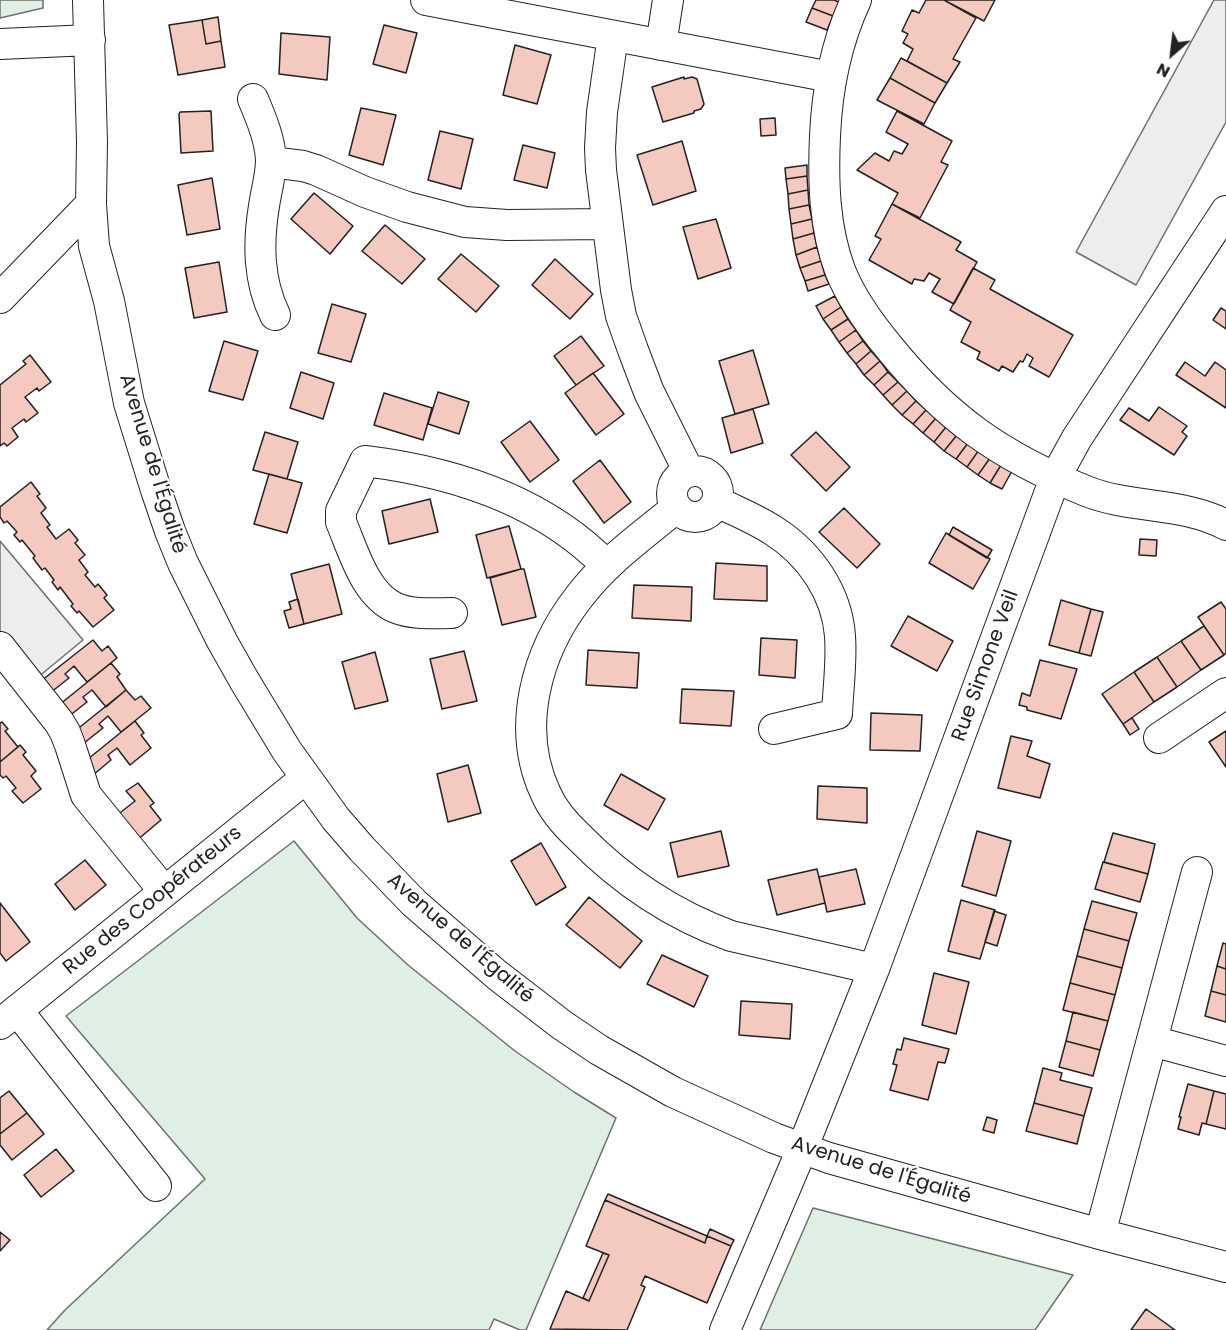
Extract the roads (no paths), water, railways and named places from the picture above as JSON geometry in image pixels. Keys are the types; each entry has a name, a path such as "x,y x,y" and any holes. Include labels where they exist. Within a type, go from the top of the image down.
{"street":[{"name":"Avenue de l'Égalité","path":"88,0 93,152 91,204 94,246 109,301 129,403 170,531 200,597 267,721 306,778 349,834 414,903 530,1002 599,1050 664,1086 729,1118 802,1149 848,1164 1226,1268"},
{"path":"426,0 831,77"},
{"path":"661,45 668,0"},
{"path":"856,0 836,54 831,77 826,118 824,194 833,249 847,286 873,328 909,372 938,402 961,422 1005,453 1055,478 1102,497 1199,514 1226,525"},
{"path":"613,36 602,112 600,148 616,290 627,333 658,411 689,472"},
{"path":"0,44 90,40"},
{"path":"252,99 265,130 271,162 262,219 261,272 267,300 275,315"},
{"path":"271,162 316,170 365,192 407,207 465,222 507,225 607,224"},
{"path":"0,298 91,204"},
{"name":"Rue Simone Veil","path":"725,1330 802,1149 874,969 1055,478 1077,438 1226,211"},
{"path":"452,613 417,613 395,608 377,594 369,584 341,522 341,511 365,461 410,467 500,494 542,515 567,531 607,566"},
{"path":"689,472 703,472 714,480 718,493 717,502 709,513 701,517 687,516 676,508 672,500 673,487 678,478 689,472"},
{"path":"717,502 776,532 801,553 811,564 827,590 838,622 841,650 837,714 774,729"},
{"path":"676,508 607,566 578,598 558,628 543,659 535,692 532,724 533,757 546,796 586,845 620,874 649,895 700,923 746,940 874,969"},
{"path":"0,647 65,732 86,795 164,891"},
{"path":"1159,738 1226,693"},
{"name":"Rue des Coopérateurs","path":"9,1017 306,778"},
{"path":"1100,1234 1197,872"},
{"path":"9,1017 156,1186"},
{"path":"1152,1041 1226,1061"}]}
